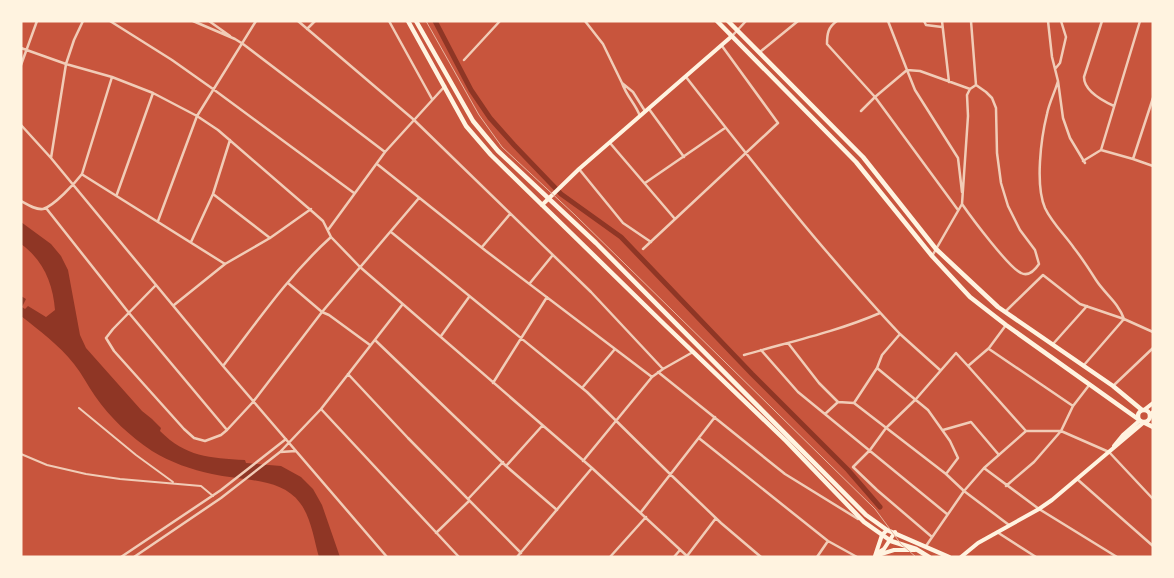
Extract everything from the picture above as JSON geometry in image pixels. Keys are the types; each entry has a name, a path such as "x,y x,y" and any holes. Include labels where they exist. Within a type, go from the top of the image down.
{"main road":[{"path":"408,21 466,126 491,155 665,326 786,440 864,522 890,540 929,557"},
{"path":"416,21 473,121 498,151 603,250 866,515 887,530 949,557"},
{"path":"717,21 856,162 932,256 970,297 1006,326 1141,421 1153,427"},
{"path":"728,21 863,157 936,249 998,307 1084,365 1151,415 1149,420 1141,421 1123,434 1109,452 1039,509 978,543 962,557"},
{"path":"542,205 561,185 732,36"},
{"path":"1141,421 1138,415 1153,404"},
{"path":"875,556 882,534 887,530"},
{"path":"875,556 884,549 895,532"},
{"path":"875,556 894,550 916,550"}],"street":[{"path":"21,65 37,21"},
{"path":"51,158 66,64 83,21"},
{"path":"110,21 172,60 354,192"},
{"path":"193,21 235,39"},
{"path":"209,21 243,44 385,152"},
{"path":"158,221 197,116 256,21"},
{"path":"298,21 413,119 591,292 663,369"},
{"path":"307,29 314,21"},
{"path":"389,21 432,99"},
{"path":"464,60 500,21"},
{"path":"585,21 603,44 627,96 637,108 640,117"},
{"path":"732,36 746,21"},
{"path":"760,52 798,21"},
{"path":"837,21 831,25 827,35 827,44 875,97 958,210"},
{"path":"888,21 914,90 958,158 963,198"},
{"path":"924,21 926,25 942,27"},
{"path":"942,21 949,82"},
{"path":"971,21 976,85"},
{"path":"1048,21 1052,57 1063,118 1070,138 1084,162 1101,150 1140,21"},
{"path":"1055,69 1060,63 1066,37 1061,21"},
{"path":"1102,21 1084,80 1088,88 1102,100 1114,106"},
{"path":"643,249 778,123 722,46"},
{"path":"21,48 66,64 112,77 153,93 197,116 230,140 311,209 323,221 331,237 360,267 592,468 688,556 716,518"},
{"path":"861,111 907,70 920,71 970,89"},
{"path":"21,201 35,208 46,208 73,185 82,174 112,77"},
{"path":"686,77 745,153 880,313 900,334 941,370"},
{"path":"1058,82 1047,112 1044,127 1040,191 1046,208 1056,226 1075,248 1099,284 1120,308 1124,319"},
{"path":"622,83 632,92 684,156"},
{"path":"932,256 962,204 968,116 967,95 970,89 976,85"},
{"path":"962,204 1009,262 1021,273 1028,274 1035,271 1039,264 1035,250 1020,230 1008,206 1001,183 997,153 996,108 992,98 976,85"},
{"path":"328,230 385,152 445,86"},
{"path":"116,194 153,93"},
{"path":"1133,159 1153,98"},
{"path":"21,126 51,158 156,285 174,304 223,366 387,557"},
{"path":"645,184 726,128"},
{"path":"191,242 213,194 230,140"},
{"path":"610,143 675,219"},
{"path":"1101,150 1153,166"},
{"path":"376,164 482,248 652,377"},
{"path":"579,170 623,223 651,242"},
{"path":"82,174 226,264"},
{"path":"213,194 270,238"},
{"path":"156,285 106,338 114,351 184,429 194,438 205,441 221,435 254,402 322,312 418,198"},
{"path":"46,208 129,313 227,430"},
{"path":"174,304 226,264 270,238 311,209"},
{"path":"482,248 510,214"},
{"path":"391,232 582,388 716,518 761,557"},
{"path":"223,366 287,283 311,255 331,237"},
{"path":"530,283 552,256"},
{"path":"1006,311 1042,275 1080,304 1124,319 1153,332"},
{"path":"287,283 322,312 370,345"},
{"path":"440,336 469,297"},
{"path":"493,383 547,297"},
{"path":"134,557 221,498 274,458 321,409 402,305"},
{"path":"1053,344 1087,306"},
{"path":"744,355 788,344 862,321 880,313"},
{"path":"1084,365 1124,319"},
{"path":"968,366 989,348 1006,326"},
{"path":"854,403 877,368 882,356 900,334"},
{"path":"375,340 506,466 557,510"},
{"path":"788,344 838,402 854,403 1009,525"},
{"path":"989,348 1072,406"},
{"path":"1113,386 1153,348"},
{"path":"582,388 615,349"},
{"path":"760,350 798,392 947,514"},
{"path":"583,461 652,377 694,352"},
{"path":"932,537 853,467 870,450 886,428 916,399 956,353 1026,431"},
{"path":"877,368 928,410 950,441 958,458 946,474"},
{"path":"658,372 785,474 864,522"},
{"path":"348,374 521,553"},
{"path":"1006,486 1034,462 1062,431 1072,406 1090,384"},
{"path":"825,414 838,402"},
{"path":"79,408 175,484"},
{"path":"321,409 459,557"},
{"path":"640,512 716,417"},
{"path":"942,430 971,422 999,455"},
{"path":"506,466 542,426"},
{"path":"926,547 964,491 984,468 1026,431 1062,431 1109,452 1153,499"},
{"path":"121,557 213,496 286,439"},
{"path":"700,439 828,541 857,557"},
{"path":"280,452 297,451"},
{"path":"21,454 47,465 86,474 201,486 213,496"},
{"path":"436,533 469,500 502,462"},
{"path":"517,557 592,468"},
{"path":"984,468 1039,509 1117,557"},
{"path":"1077,479 1153,546"},
{"path":"610,557 646,517"},
{"path":"997,532 1036,557"},
{"path":"817,557 828,541"},
{"path":"674,557 680,550"}],"shaded area":[{"path":"21,222 51,244 61,256 68,270 80,335 86,348 142,411 161,428 160,431 170,440 189,451 209,457 281,466 301,477 313,489 322,505 340,557 319,557 310,522 304,509 292,495 282,488 260,481 204,472 174,462 152,451 128,433 114,419 92,392 68,357 49,338 21,316 21,296 26,299 22,307 25,309 28,306 46,317 55,310 52,291 46,273 29,250 21,244"}],"waterway":[{"path":"435,21 471,90 490,118 514,145 561,194 621,237 752,374 848,470 880,507"}],"tram line":[{"path":"426,21 479,115 502,147 575,215 875,509 901,544 916,557"}]}
